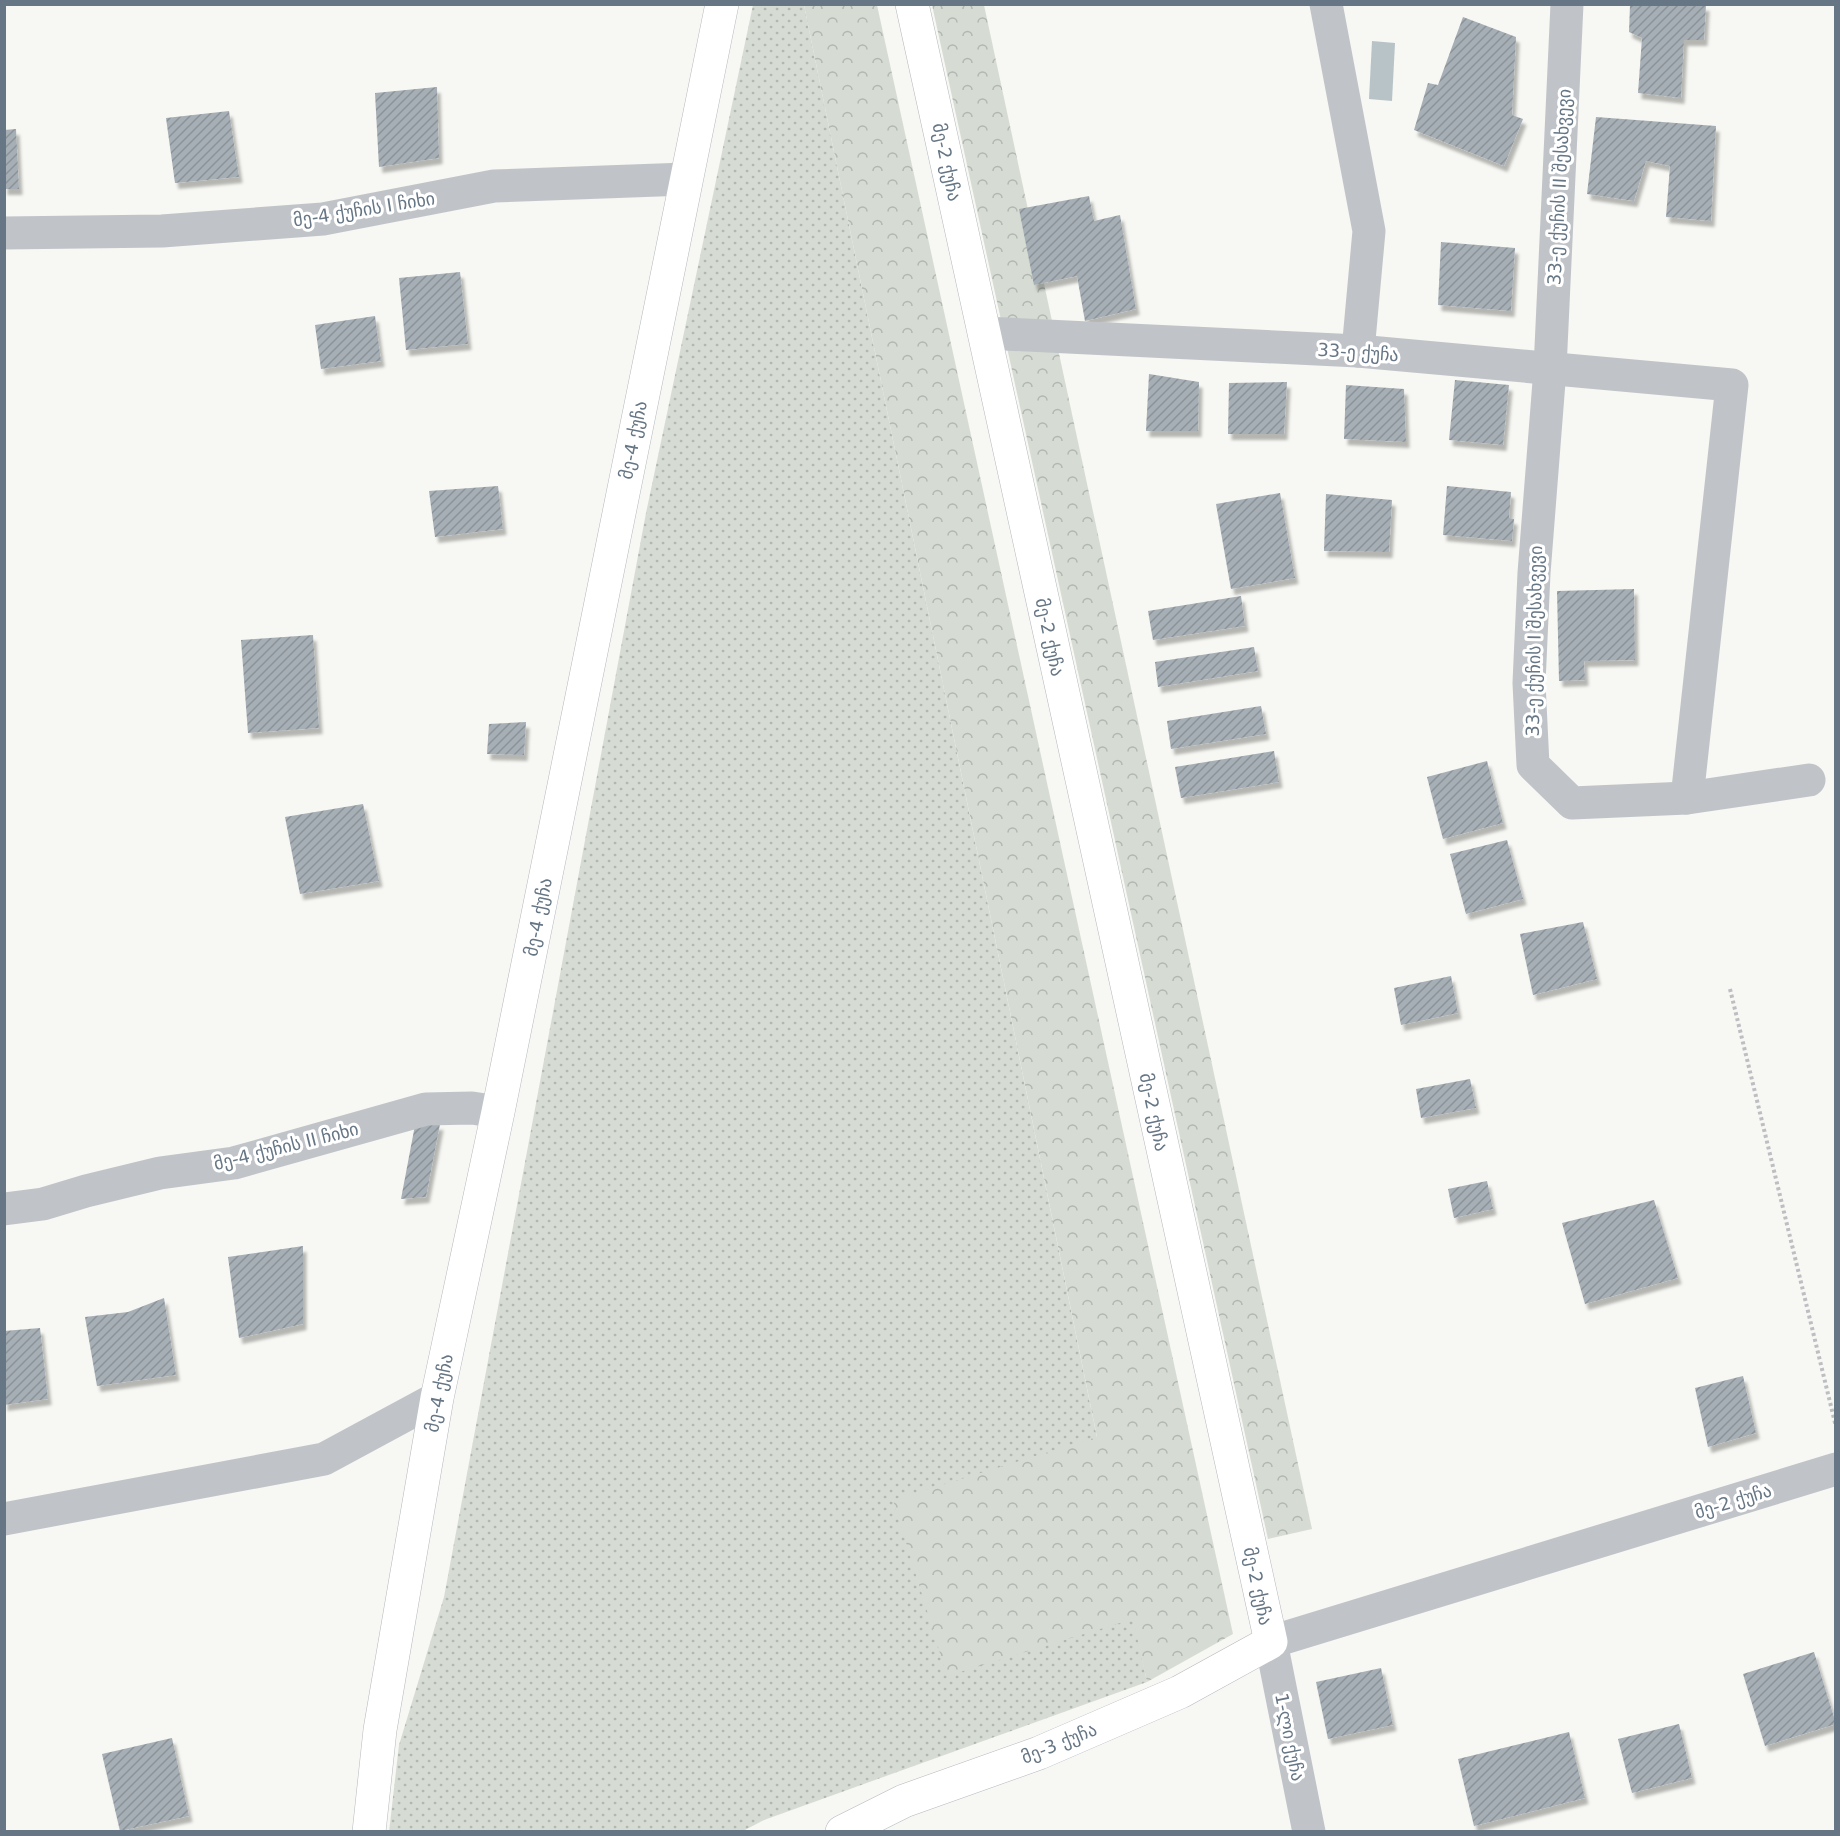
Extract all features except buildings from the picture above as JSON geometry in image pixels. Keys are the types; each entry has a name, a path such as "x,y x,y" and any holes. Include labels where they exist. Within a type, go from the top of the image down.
{"street":[{"name":"მე-4 ქუჩა","path":"369,1832 381,1730 437,1398 498,1112 722,4"},
{"name":"მე-2 ქუჩა","path":"912,4 1271,1642 1836,1469"},
{"path":"1326,4 1369,231 1358,351"},
{"name":"33-ე ქუჩის II შესახვევი","path":"1550,369 1567,4"},
{"name":"მე-4 ქუჩის I ჩიხი","path":"4,233 162,231 323,219 494,186 686,178"},
{"name":"33-ე ქუჩა","path":"984,333 1358,351 1732,385 1687,798"},
{"name":"33-ე ქუჩის I შესახვევი","path":"1550,369 1534,573 1529,683 1533,765 1572,803 1687,798 1809,780"},
{"name":"მე-4 ქუჩის II ჩიხი","path":"4,1209 43,1204 160,1173 234,1163 426,1109 472,1108 498,1112"},
{"path":"4,1519 324,1459 437,1398"},
{"name":"მე-3 ქუჩა","path":"842,1832 904,1802 1039,1753 1180,1692 1271,1642"},
{"name":"1-ლი ქუჩა","path":"1271,1642 1309,1832"}],"path":[{"path":"1730,989 1836,1427"}],"green space":[{"path":"753,5 804,5 1147,1682 764,1820 743,1831 389,1832 399,1745 444,1597 646,513"},
{"path":"804,5 877,5 1233,1634 1147,1682 1133,1619 947,1676 893,1500 1097,1437"},
{"path":"932,5 984,5 1312,1529 1268,1539"}],"shaded area":[{"path":"1372,41 1395,43 1392,101 1369,99"}]}
